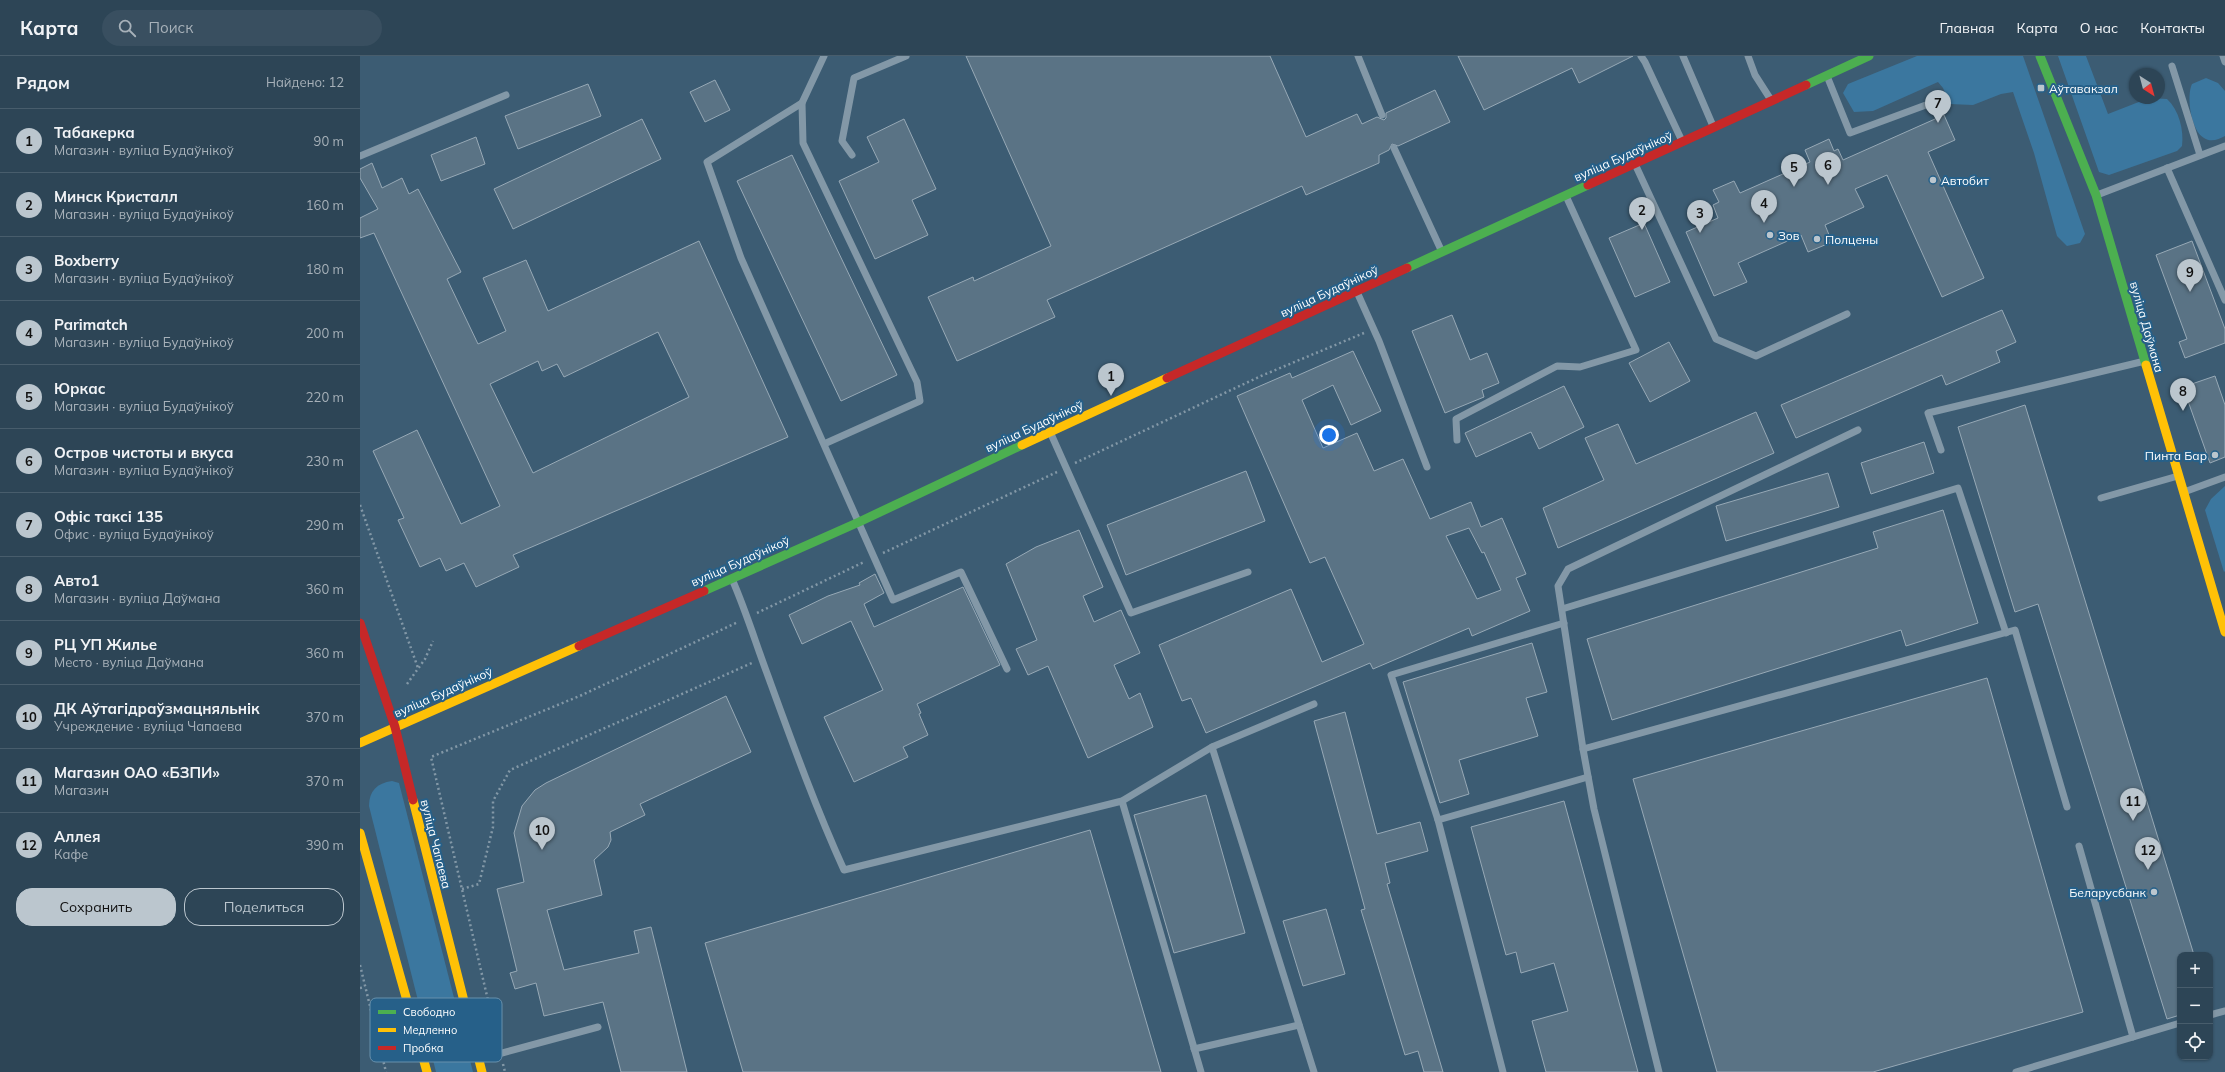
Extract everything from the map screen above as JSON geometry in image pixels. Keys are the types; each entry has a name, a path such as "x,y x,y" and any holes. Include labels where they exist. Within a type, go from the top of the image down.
{"main road":[{"name":"вуліца Будаўнікоў","path":"360,743 395,726 859,522 1050,432 1683,143 1869,56"},
{"name":"вуліца Даўмана","path":"2040,56 2096,195 2225,632"},
{"name":"вуліца Чапаева","path":"360,624 395,726 463,998"},
{"path":"360,833 406,998"},
{"path":"424,1062 427,1072"},
{"name":"вуліца Чапаева","path":"479,1062 482,1072"}],"lane":[{"path":"824,56 802,103 803,143 917,382 920,401 824,444"},
{"path":"852,155 842,141 854,78 906,56"},
{"path":"1358,56 1382,115"},
{"path":"1641,56 1683,143"},
{"path":"1683,56 1714,128"},
{"path":"1748,56 1755,75 1772,101"},
{"path":"2223,56 2225,62"},
{"path":"2172,66 2200,155"},
{"path":"1826,76 1850,133 1934,102"},
{"path":"360,156 506,94"},
{"path":"802,103 707,162 741,258 859,522 873,558 893,600 961,572 1007,669"},
{"path":"2096,195 2225,146"},
{"path":"1394,148 1442,252"},
{"path":"1635,164 1716,339 1756,356 1847,314"},
{"path":"2167,168 2225,300"},
{"path":"1457,440 1456,419 1557,366 1580,367 1636,350 1566,196"},
{"path":"1356,292 1374,329 1426,467"},
{"path":"1941,450 1928,414 2145,361"},
{"path":"1660,1072 1594,809 1583,749 1558,586 1568,569 1858,430"},
{"path":"1050,432 1130,614 1248,572"},
{"path":"2101,498 2179,476"},
{"path":"2183,492 2225,477"},
{"path":"1562,609 1958,488 2006,633"},
{"path":"731,578 749,617 762,658 817,810 844,870 1122,801 1212,747 1314,704"},
{"path":"1503,1072 1438,820 1391,675 1564,624"},
{"path":"1583,749 2015,630 2068,807"},
{"path":"1212,747 1314,1072"},
{"path":"1438,820 1588,777"},
{"path":"1122,801 1201,1072"},
{"path":"2079,846 2133,1037"},
{"path":"2213,1014 2225,1010"},
{"path":"2016,1072 2177,1024"},
{"path":"1194,1049 1299,1025"},
{"path":"502,1053 598,1027"}],"path":[{"path":"487,998 431,757 582,695 1262,376 1374,329"},
{"path":"360,505 418,668"},
{"path":"407,684 433,642"},
{"path":"462,889 479,884 493,827 492,801 510,770 762,658"},
{"path":"360,965 370,1006"},
{"path":"360,988 365,986"},
{"path":"502,1061 505,1072"},
{"path":"384,1062 386,1072"}],"shaded area":[{"path":"1917,56 2023,56 2085,234 2080,243 2067,246 2057,236 2034,153 2013,92 2001,94 1973,105 1950,104 1943,88 1938,82 1873,111 1854,112 1843,93 1848,84"},
{"path":"2058,56 2086,56 2108,114 2134,104 2165,104 2165,99 2167,99 2178,114 2182,133 2182,146 2177,151 2109,175 2099,172"},
{"path":"2206,78 2218,83 2225,91 2225,136 2212,140 2204,138 2196,128 2190,105 2190,89 2192,84"},
{"path":"2225,486 2224,572 2205,510 2211,499"},
{"path":"392,781 399,783 454,998 417,998 369,806 372,792 378,786"},
{"path":"433,1062 470,1062 473,1072 436,1072"}],"building":[{"path":"966,56 1270,56 1306,137 1357,114 1362,124 1377,117 1384,120 1386,118 1386,113 1435,90 1450,122 1398,146 1392,144 1389,150 1379,155 1379,163 1306,195 1302,186 1047,300 1055,317 957,361 928,297 973,277 974,281 1051,246"},
{"path":"1458,56 1633,56 1579,83 1572,68 1484,110"},
{"path":"715,80 730,110 705,122 690,92"},
{"path":"588,84 601,116 518,149 505,116"},
{"path":"1944,115 1955,140 1928,152 1984,278 1942,297 1887,175 1855,189 1864,207 1825,225 1832,242 1808,252 1801,235 1738,263 1747,282 1714,296 1686,232 1718,218 1713,205 1719,202 1713,190 1734,181 1740,193 1810,162 1805,150 1829,139 1834,151 1838,149 1843,160"},
{"path":"642,119 661,159 513,229 494,189"},
{"path":"904,119 936,189 912,200 928,235 875,259 839,181 879,162 867,137"},
{"path":"476,137 485,164 441,181 431,155"},
{"path":"792,155 897,375 841,401 737,181"},
{"path":"372,163 382,188 402,178 409,194 418,189 461,272 447,279 478,344 506,331 483,278 526,260 548,311 699,241 788,437 513,555 519,567 476,587 464,563 446,571 440,558 420,567 398,520 404,518 373,451 417,430 461,524 500,506 374,233 360,238 360,218 378,209 360,178 360,169","holes":["658,332 689,397 533,473 490,384 538,361 542,371 557,364 564,377"]},
{"path":"1644,223 1670,282 1635,297 1609,238"},
{"path":"2192,241 2225,329 2225,343 2185,358 2179,342 2187,339 2156,255"},
{"path":"2002,310 2016,342 1996,351 2000,362 1946,385 1942,375 1796,438 1781,405"},
{"path":"1452,315 1470,360 1487,353 1499,383 1482,390 1484,397 1445,413 1412,331"},
{"path":"1669,342 1690,381 1650,402 1629,363"},
{"path":"1353,351 1381,411 1351,425 1333,385 1302,400 1323,448 1357,433 1374,471 1403,459 1430,519 1471,502 1481,527 1502,518 1526,574 1516,578 1530,611 1472,636 1469,628 1373,669 1370,663 1206,733 1191,698 1182,701 1159,645 1291,589 1322,662 1364,644 1325,557 1310,563 1237,396 1290,373 1292,378","holes":["1469,528 1482,553 1484,552 1501,590 1477,599 1446,536"]},
{"path":"2215,376 2225,405 2225,457 2210,463 2183,387"},
{"path":"1564,386 1584,427 1539,449 1531,432 1476,457 1465,433"},
{"path":"2025,405 2193,952 2177,952 2177,1016 2167,1019 2038,604 2015,612 1958,427"},
{"path":"1756,412 1774,453 1558,548 1543,508 1604,480 1585,438 1618,424 1636,464"},
{"path":"1924,442 1934,473 1871,494 1861,463"},
{"path":"1246,471 1265,521 1126,575 1107,525"},
{"path":"1828,473 1839,507 1726,541 1716,506"},
{"path":"1943,510 1978,623 1906,646 1901,630 1612,720 1587,639 1878,548 1873,532"},
{"path":"1079,530 1103,587 1083,596 1094,622 1121,610 1140,653 1114,665 1129,699 1140,693 1153,727 1088,758 1048,666 1028,675 1016,649 1037,640 1006,564 1036,547"},
{"path":"875,574 884,593 864,604 874,627 963,587 1000,665 917,704 921,713 919,714 928,735 903,747 908,757 854,782 824,717 883,690 851,621 802,644 789,615 828,596 860,585 859,583"},
{"path":"1532,643 1547,692 1526,698 1538,736 1459,760 1469,794 1440,803 1403,682"},
{"path":"1987,678 2083,1012 1873,1072 1717,1072 1633,779"},
{"path":"726,696 751,752 640,804 645,815 610,832 611,840 608,847 594,860 602,895 547,910 564,970 639,953 634,931 651,927 687,1072 621,1072 603,1002 544,1016 536,983 515,989 510,973 517,971 497,889 524,882 514,833 522,806 535,790 546,783"},
{"path":"1345,712 1377,834 1420,822 1428,851 1385,863 1390,883 1387,884 1443,1072 1424,1072 1418,1051 1405,1055 1361,910 1365,909 1314,721"},
{"path":"1206,795 1245,933 1174,953 1134,815"},
{"path":"1564,801 1638,1072 1546,1072 1532,1021 1568,1011 1554,963 1521,973 1516,952 1506,955 1471,827"},
{"path":"1090,830 1161,1072 743,1072 705,943"},
{"path":"1326,909 1345,974 1303,986 1283,921"}],"traffic: fast":[{"path":"1806,85 1869,56"},
{"path":"2040,56 2096,195 2146,365"},
{"path":"1407,268 1588,185"},
{"path":"704,591 859,522 1022,445"}],"traffic: slow":[{"path":"2146,365 2225,632"},
{"path":"1022,445 1167,378"},
{"path":"360,743 579,646"},
{"path":"413,800 463,998"},
{"path":"360,833 406,998"},
{"path":"424,1062 427,1072"},
{"path":"479,1062 482,1072"}],"traffic: jam":[{"path":"1588,185 1806,85"},
{"path":"1167,378 1407,268"},
{"path":"579,646 704,591"},
{"path":"360,623 395,727 413,800"}],"place":[{"name":"Аўтавакзал","path":"2041,88"},
{"name":"Офіс таксі 135","path":"1938,123"},
{"name":"Автобит","path":"1933,180"},
{"name":"Остров чистоты и вкуса","path":"1828,185"},
{"name":"Юркас","path":"1794,187"},
{"name":"Parimatch","path":"1764,223"},
{"name":"Минск Кристалл","path":"1642,230"},
{"name":"Boxberry","path":"1700,233"},
{"name":"Зов","path":"1770,235"},
{"name":"Полцены","path":"1817,239"},
{"name":"РЦ УП Жилье","path":"2190,292"},
{"name":"Табакерка","path":"1111,396"},
{"name":"Авто1","path":"2183,411"},
{"name":"Пинта Бар","path":"2215,455"},
{"name":"Магазин ОАО «БЗПИ»","path":"2133,821"},
{"name":"ДК Аўтагідраўзмацняльнік","path":"542,850"},
{"name":"Аллея","path":"2148,870"},
{"name":"Беларусбанк","path":"2154,892"}]}
